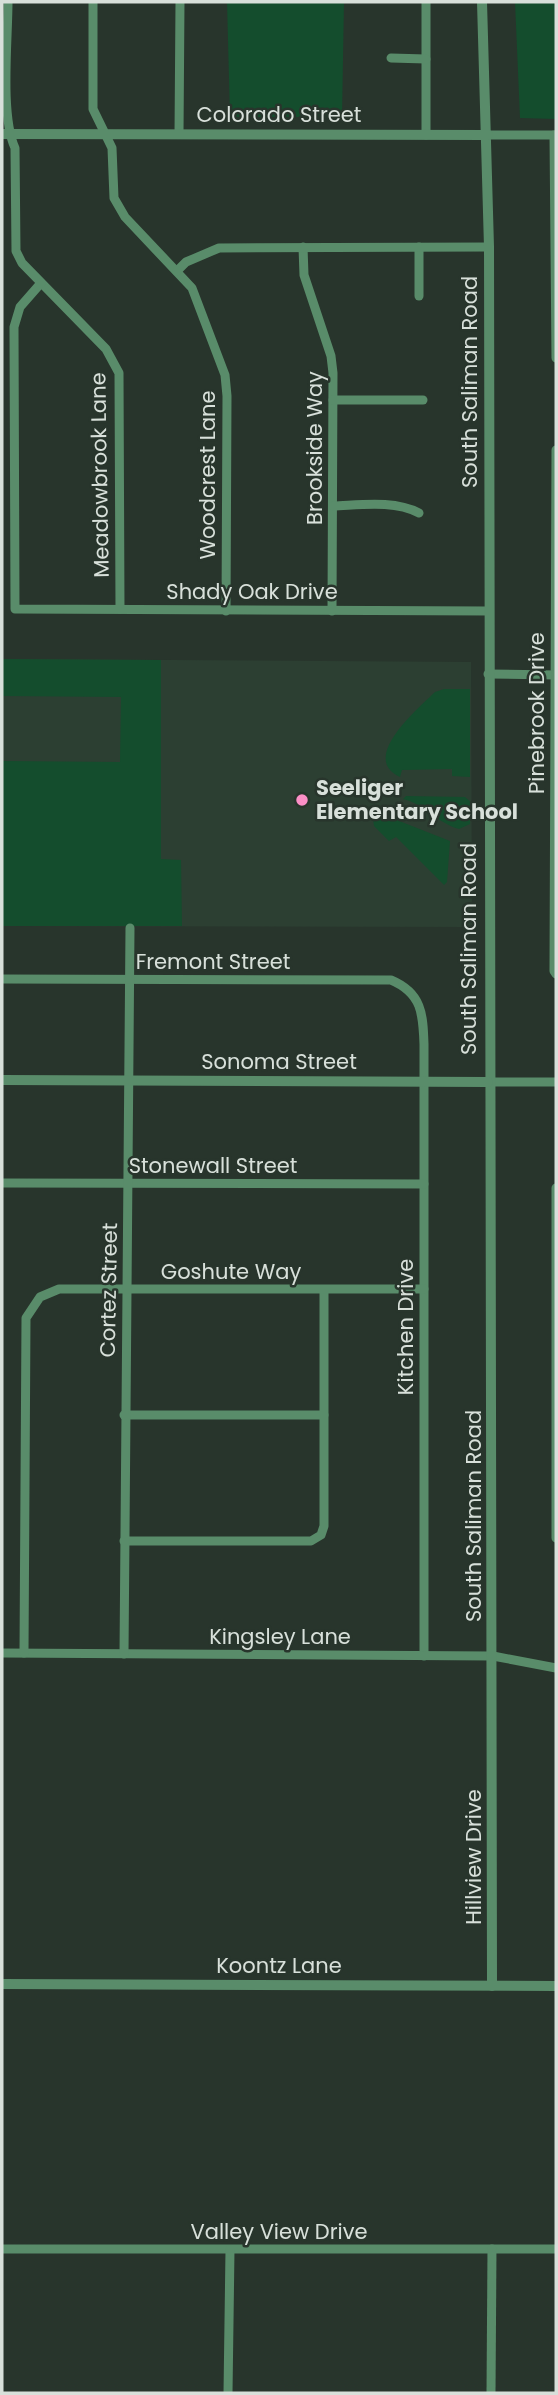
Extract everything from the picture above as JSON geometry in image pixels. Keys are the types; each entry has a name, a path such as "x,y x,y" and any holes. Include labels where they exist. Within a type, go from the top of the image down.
{"street":[{"name":"Meadowbrook Lane","path":"8,2 5,134 15,148 16,251 41,283 106,349 119,373 120,609"},
{"name":"Woodcrest Lane","path":"93,2 93,109 111,148 112,190 117,208 196,295 226,386 226,611"},
{"path":"179,134 180,2"},
{"path":"426,2 426,135"},
{"name":"South Saliman Road","path":"482,2 483,87 488,135 489,247 488,1082 492,1175 494,1728"},
{"path":"391,58 426,59"},
{"name":"Colorado Street","path":"5,134 555,135"},
{"path":"555,135 556,358"},
{"name":"Brookside Way","path":"303,247 305,281 331,356 332,611"},
{"path":"419,247 419,296"},
{"path":"177,271 186,262 219,248 489,247"},
{"path":"2,347 15,347 17,313 41,283"},
{"name":"Shady Oak Drive","path":"15,347 15,609 489,611"},
{"path":"333,400 423,400"},
{"name":"Pinebrook Drive","path":"556,450 556,974"},
{"path":"333,506 393,505 407,507 419,513"},
{"path":"488,674 556,675"},
{"name":"Cortez Street","path":"124,1654 130,928"},
{"name":"Fremont Street","path":"2,979 391,980 407,988 417,999"},
{"name":"Kitchen Drive","path":"417,999 423,1012 424,1082 424,1656"},
{"name":"Sonoma Street","path":"2,1080 556,1082"},
{"name":"Stonewall Street","path":"2,1183 424,1184"},
{"path":"556,1188 556,1538"},
{"name":"Goshute Way","path":"24,1653 26,1318 40,1297 59,1289 424,1289"},
{"path":"124,1541 316,1539 324,1526 324,1290"},
{"path":"124,1415 324,1415"},
{"name":"Kingsley Lane","path":"2,1653 493,1656 556,1668"},
{"name":"Hillview Drive","path":"492,1986 494,1728"},
{"name":"Koontz Lane","path":"2,1984 556,1986"},
{"name":"Valley View Drive","path":"2,2249 556,2249"},
{"path":"491,2393 492,2249"},
{"path":"228,2393 230,2250"}],"shaded area":[{"path":"2,659 471,662 472,927 2,926"}],"green space":[{"path":"227,2 344,2 342,117 230,117"},
{"path":"515,2 556,2 556,119 520,118"},
{"path":"2,659 161,660 161,859 181,860 182,926 2,926 2,761 120,762 121,697 2,696"},
{"path":"444,689 470,689 470,777 452,776 452,769 402,770 400,777 389,769 386,758 389,746 406,720 435,692"},
{"path":"406,796 465,797 471,802 470,824 459,829 451,826 403,799"},
{"path":"384,815 450,841 447,882 444,885 396,837 389,841 374,826 373,818"}],"place":[{"name":"Seeliger Elementary School","path":"302,800"}]}
